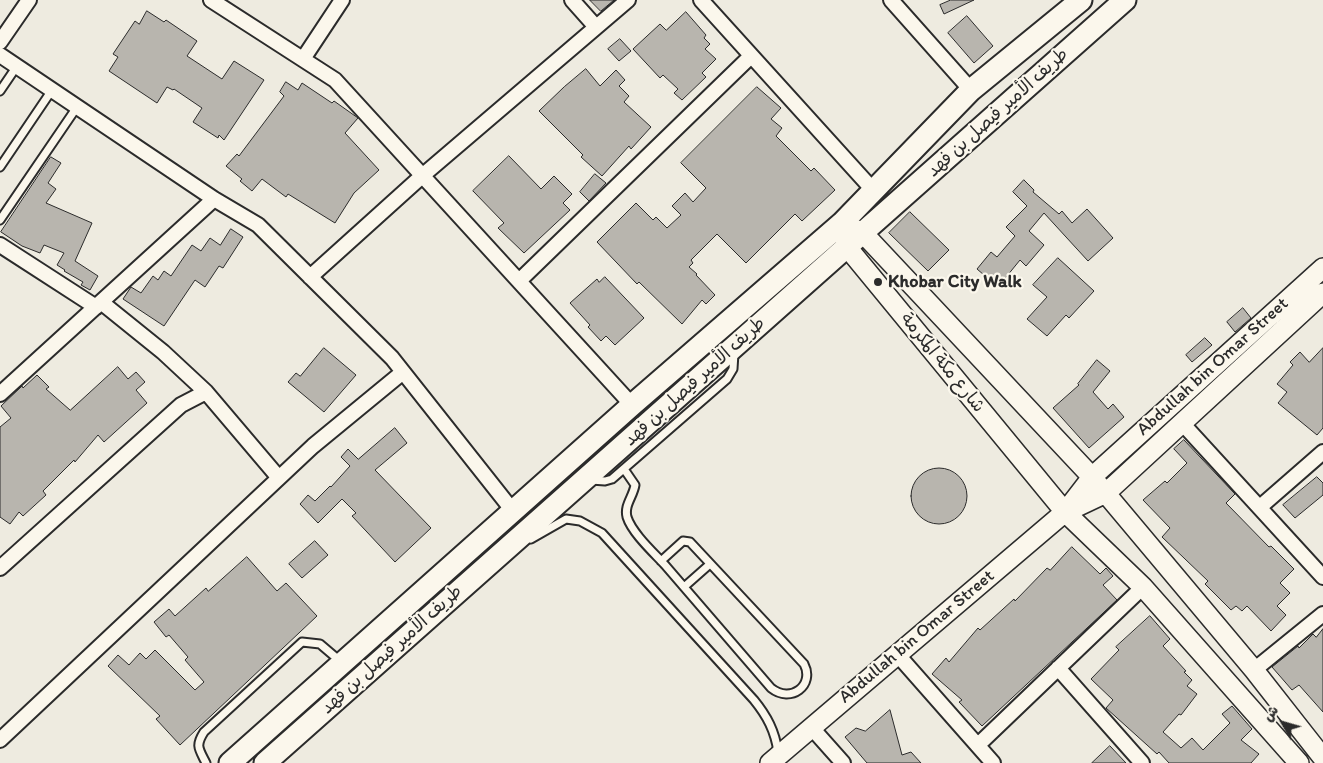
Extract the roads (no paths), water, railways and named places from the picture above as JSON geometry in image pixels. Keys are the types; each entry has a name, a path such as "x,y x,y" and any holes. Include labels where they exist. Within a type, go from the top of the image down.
{"main road":[{"name":"طريف الأمير فيصل بن فهد","path":"230,763 632,405 842,223 971,90 1081,0"},
{"name":"طريف الأمير فيصل بن فهد","path":"265,763 1125,0"},
{"name":"شارع مكة المكرمة","path":"842,223 863,233 1092,477 1254,670 1323,758"},
{"name":"شارع مكة المكرمة","path":"842,223 847,247 1065,512 1142,587 1299,763"},
{"name":"Abdullah bin Omar Street","path":"774,759 1065,512 1092,477 1323,268"},
{"name":"Abdullah bin Omar Street","path":"1065,512 1106,493 1323,293"},
{"path":"1243,340 1256,354"}],"street":[{"path":"0,42 29,0"},
{"path":"211,0 335,80 632,405"},
{"path":"303,59 342,0"},
{"path":"572,0 596,27"},
{"path":"310,277 422,176 628,0"},
{"path":"701,0 874,192"},
{"path":"891,0 971,90"},
{"path":"0,55 214,199 258,225 392,358 513,511"},
{"path":"519,281 751,56"},
{"path":"0,394 214,199"},
{"path":"0,245 98,304 163,352 206,392 279,478"},
{"path":"0,740 313,446 403,372"},
{"path":"0,568 181,405 206,392"},
{"path":"1182,423 1323,577"},
{"path":"1260,507 1323,452"},
{"path":"978,745 1142,587"},
{"path":"1254,670 1323,614"},
{"path":"897,654 993,763"},
{"path":"1058,668 1142,763"},
{"path":"811,727 843,763"}],"lane":[{"path":"0,91 17,66"},
{"path":"0,167 52,90"},
{"path":"0,220 77,107"},
{"path":"585,479 605,481 612,479 727,379 733,369 735,346"},
{"path":"624,469 635,485 634,493 626,506 631,526 661,561 684,587 771,688 783,695 794,694 805,683 807,671 804,664 690,542 687,540 683,541 661,561"},
{"path":"494,560 566,519 580,521 602,533 754,700 772,726 776,737 774,759"},
{"path":"684,587 710,564"},
{"path":"206,763 199,750 198,742 204,732 302,642 320,644 342,663"}],"place":[{"name":"Khobar City Walk","path":"878,282"}]}
